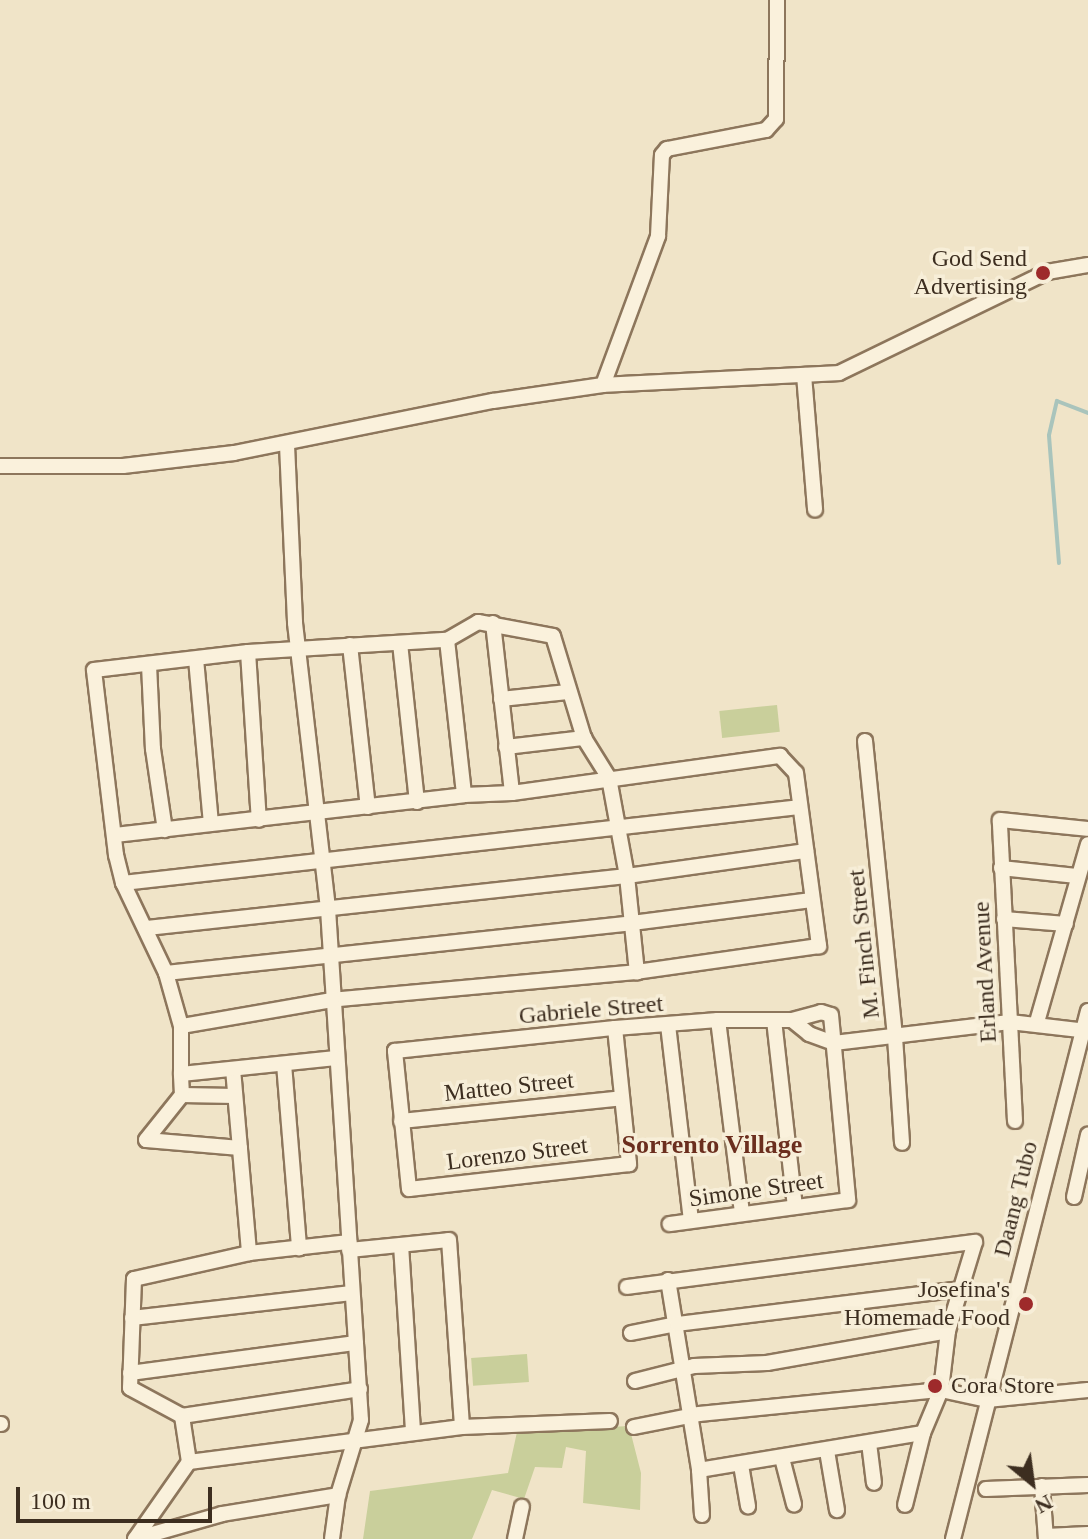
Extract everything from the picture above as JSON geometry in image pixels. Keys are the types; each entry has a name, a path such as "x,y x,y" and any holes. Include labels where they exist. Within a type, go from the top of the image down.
{"street":[{"path":"603,385 658,236 662,155 667,149 766,130 776,119 777,0"},
{"path":"0,466 123,466 287,445 493,401 603,385 839,373 1047,272 1088,265"},
{"path":"804,375 815,510"},
{"path":"287,445 298,649 328,909 360,1389 361,1420 352,1441 338,1495 332,1539"},
{"path":"240,1148 146,1140 182,1095 181,1026 166,973 123,883 94,670 248,652 447,640 478,622 553,636 584,738 609,778 627,876 637,972"},
{"path":"493,623 512,793"},
{"path":"447,640 464,795"},
{"path":"400,643 417,802"},
{"path":"350,645 368,807"},
{"path":"248,652 259,820"},
{"path":"196,659 211,823"},
{"path":"149,665 153,749 165,830"},
{"path":"501,699 568,692"},
{"path":"506,747 584,738"},
{"name":"M. Finch Street","path":"865,741 895,1037 902,1143"},
{"path":"115,835 464,795 512,793 780,756 796,773 819,946 637,972 332,1000 181,1026"},
{"path":"123,883 799,807"},
{"name":"Erland Avenue","path":"1015,1121 1000,820 1088,829"},
{"path":"1037,1022 1088,844"},
{"path":"147,928 627,876 806,851"},
{"path":"1001,868 1077,876"},
{"path":"166,973 632,923 812,900"},
{"path":"1004,919 1066,924"},
{"name":"Daang Tubo","path":"953,1539 1088,1011"},
{"name":"Gabriele Street","path":"401,1121 395,1051 615,1028 718,1020 792,1020 816,1013 830,1014 837,1043"},
{"path":"718,1020 742,1214"},
{"path":"774,1020 795,1207"},
{"path":"792,1020 809,1034 837,1043 1010,1022 1037,1022 1085,1031"},
{"path":"668,1025 691,1221"},
{"path":"615,1028 622,1098"},
{"name":"Simone Street","path":"670,1224 848,1200 837,1043"},
{"path":"181,1074 336,1058"},
{"path":"284,1064 299,1248"},
{"path":"233,1069 249,1253"},
{"path":"182,1095 235,1096"},
{"name":"Matteo Street","path":"401,1121 622,1098"},
{"name":"Lorenzo Street","path":"401,1121 409,1189 629,1164 622,1098"},
{"path":"1074,1197 1088,1135"},
{"path":"360,1389 182,1416 130,1388 134,1279 249,1253 449,1240 462,1427"},
{"path":"627,1287 975,1242 948,1331 941,1390 923,1433 905,1505"},
{"path":"401,1245 413,1433"},
{"path":"668,1280 699,1470 702,1515"},
{"path":"631,1333 677,1324 961,1289"},
{"path":"132,1318 352,1293"},
{"path":"635,1381 681,1369 767,1363 948,1331"},
{"path":"130,1373 356,1343"},
{"path":"634,1427 690,1417 941,1390 987,1400 1088,1390"},
{"path":"135,1539 189,1462 182,1416"},
{"path":"189,1462 462,1427 610,1421"},
{"path":"699,1470 923,1433"},
{"path":"869,1443 874,1483"},
{"path":"827,1451 837,1510"},
{"path":"782,1458 794,1504"},
{"path":"741,1465 748,1506"},
{"path":"986,1489 1088,1485"},
{"path":"1042,1486 1046,1538 1088,1534"},
{"path":"135,1539 222,1514 338,1495"},
{"path":"515,1539 522,1507"}],"green space":[{"path":"777,705 780,732 722,738 719,711"},
{"path":"527,1354 529,1382 473,1386 471,1358"},
{"path":"629,1426 641,1473 640,1510 583,1503 586,1451 566,1447 562,1468 535,1467 524,1499 492,1490 472,1539 363,1539 370,1491 508,1473 517,1432"}],"waterway":[{"path":"1059,563 1049,435 1057,401 1088,413"}],"place":[{"name":"God Send Advertising","path":"1043,273"},
{"name":"Josefina's Homemade Food","path":"1026,1304"},
{"name":"Cora Store","path":"935,1386"}],"district":[{"name":"Sorrento Village","path":"712,1145"}]}
